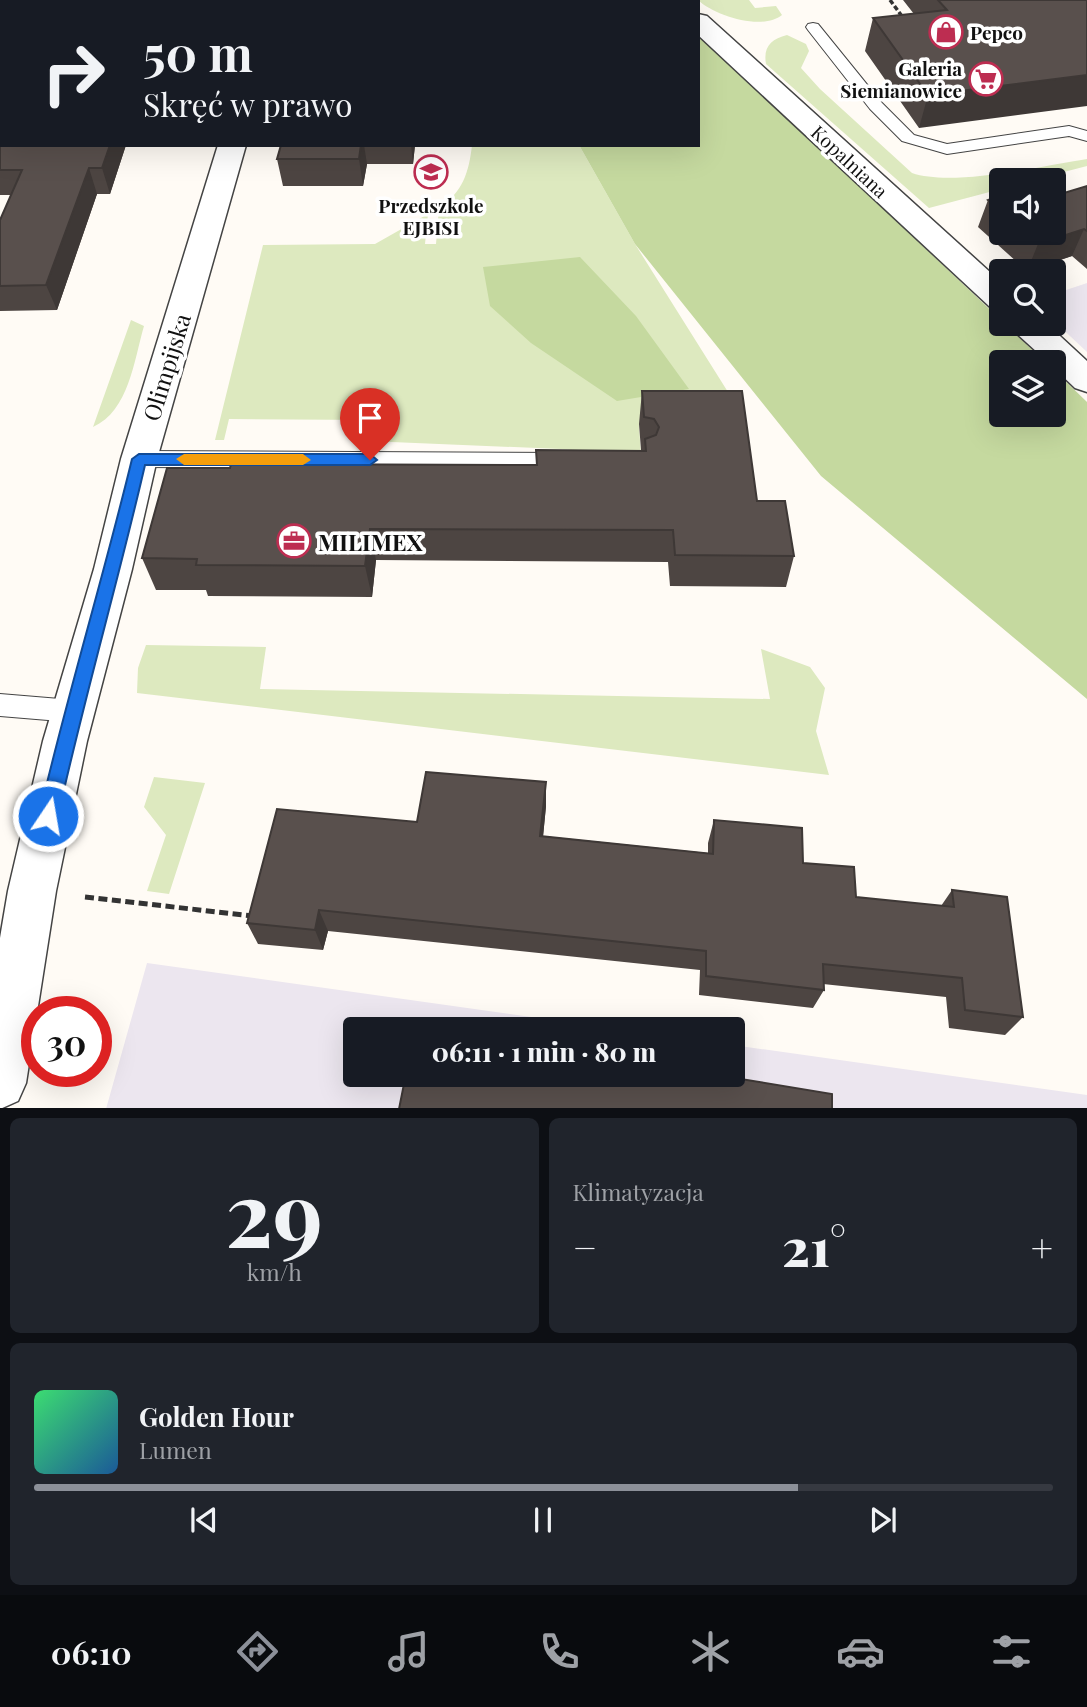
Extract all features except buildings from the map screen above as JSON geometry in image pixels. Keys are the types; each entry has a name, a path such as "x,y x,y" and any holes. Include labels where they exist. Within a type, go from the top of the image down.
{"street":[{"name":"Kopalniana","path":"700,23 989,289"},
{"name":"Olimpijska","path":"0,1083 32,891 72,711 113,569 139,459 231,147"},
{"path":"1040,336 1087,380"}],"lane":[{"path":"813,27 876,106 908,138 947,149 1069,131 1087,136"},
{"path":"139,459 587,461"},
{"path":"0,705 72,711"}],"path":[{"path":"890,0 905,20"},
{"path":"103,899 265,918"}],"shaded area":[{"path":"1087,283 1087,352 1066,332 1066,290"},
{"path":"147,963 532,1017 343,1017 343,1087 745,1087 745,1047 1087,1095 1087,1108 106,1108"}],"green space":[{"path":"700,0 749,0 755,8 776,6 782,15 773,20 751,22 727,16 706,6"},
{"path":"700,35 989,309 989,336 1018,336 1032,350 989,350 989,427 1066,427 1066,382 1087,402 1087,699 821,476 635,244 580,147 700,147"},
{"path":"787,35 806,44 809,51 801,68 820,89 912,173 950,178 989,175 989,192 929,208 766,64 767,48"},
{"path":"472,147 580,147 635,244 733,400 639,424 641,457 561,449 368,441 371,420 229,419 224,440 215,440 263,245 375,244 428,214 425,244 436,244 439,208 459,188 469,164"},
{"path":"1087,159 1087,166 1066,171 1066,168 1034,168"},
{"path":"580,257 636,316 689,389 617,401 531,343 490,306 483,267"},
{"path":"131,320 144,326 133,369 115,409 93,427"},
{"path":"146,645 266,647 260,689 770,699 761,649 810,667 825,688 816,731 829,775 137,693 138,668"},
{"path":"154,777 205,783 169,894 147,891 166,835 144,807"}],"slow traffic":[{"path":"184,459 303,460"}],"place":[{"name":"Pepco","path":"946,32"},
{"name":"Galeria Siemianowice","path":"986,79"},
{"name":"Przedszkole EJBISI","path":"431,172"},
{"name":"MILIMEX","path":"294,541"}],"route":[{"path":"48,816 139,459 370,460"}]}
